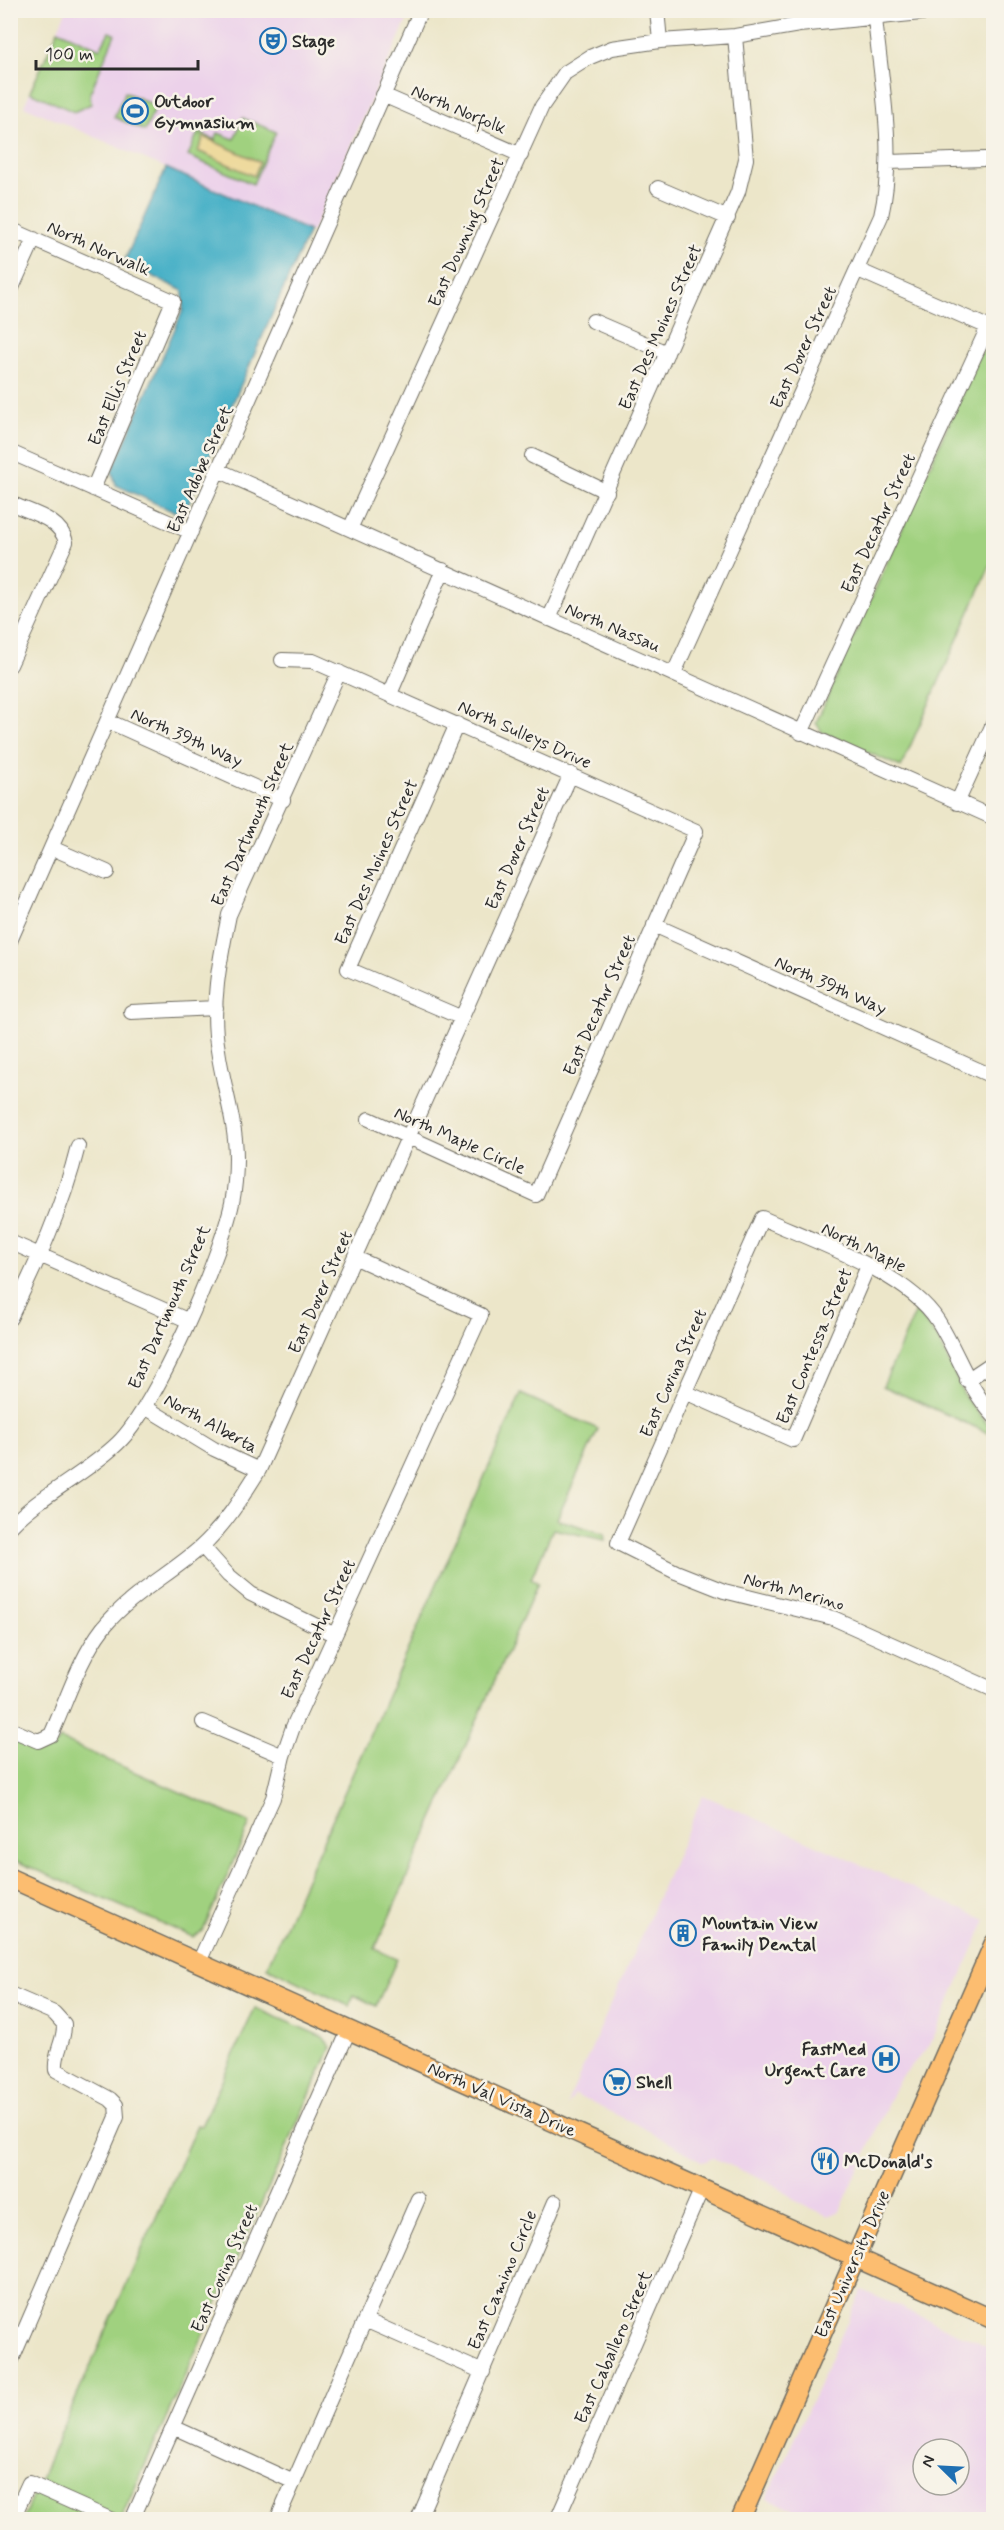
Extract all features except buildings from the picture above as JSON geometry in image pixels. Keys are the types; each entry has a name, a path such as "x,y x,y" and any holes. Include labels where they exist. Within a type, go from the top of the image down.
{"main road":[{"name":"North Val Vista Drive","path":"10,1878 993,2320"},
{"name":"East University Drive","path":"740,2520 993,1943"}],"street":[{"name":"East Adobe Street","path":"10,941 110,722 191,532 421,10"},
{"path":"657,10 660,41"},
{"path":"798,10 799,25"},
{"name":"East Downing Street","path":"350,529 542,106 565,73 590,57 612,48 660,41 735,36 799,25 944,11"},
{"name":"East Dover Street","path":"674,673 881,216 887,188 888,162 875,18"},
{"name":"East Des Moines Street","path":"549,619 728,218 744,176 746,159 735,36"},
{"name":"North Norfolk","path":"383,95 521,155"},
{"path":"888,162 985,159"},
{"path":"658,188 728,218"},
{"name":"North Norwalk","path":"10,229 173,301"},
{"path":"10,292 34,239"},
{"name":"East Decatur Street","path":"801,733 988,327 858,270"},
{"name":"East Ellis Street","path":"93,489 173,301"},
{"path":"593,321 667,354"},
{"path":"10,452 191,532"},
{"path":"532,456 607,492"},
{"name":"North Nassau","path":"218,471 674,673 801,733 993,818"},
{"path":"10,503 56,524 66,542 10,665"},
{"path":"390,694 443,570"},
{"name":"North Sulleys Drive","path":"282,660 313,661 696,831"},
{"name":"East Dartmouth Street","path":"10,1527 88,1470 120,1441 145,1407 187,1320 222,1236 235,1179 236,1155 217,1048 216,1008 220,958 229,915 339,672"},
{"name":"North 39th Way","path":"110,722 283,800"},
{"path":"957,803 993,722"},
{"name":"East Des Moines Street","path":"457,724 348,969 460,1017"},
{"name":"East Dover Street","path":"10,1729 38,1741 51,1735 89,1650 104,1628 145,1588 202,1546 223,1524 259,1470 356,1258 460,1017 571,774"},
{"name":"East Decatur Street","path":"536,1195 696,831"},
{"path":"52,848 107,872"},
{"name":"North 39th Way","path":"654,925 993,1077"},
{"path":"130,1012 216,1008"},
{"name":"North Maple Circle","path":"369,1119 536,1195"},
{"path":"10,1318 41,1256 69,1181 78,1146"},
{"name":"North Maple","path":"762,1218 868,1266 909,1289 937,1320 967,1380 993,1416"},
{"name":"East Covina Street","path":"618,1543 762,1218"},
{"path":"10,1242 187,1320"},
{"name":"East Decatur Street","path":"199,1962 273,1798 283,1756 335,1635 481,1315 356,1258"},
{"name":"East Contessa Street","path":"685,1392 793,1440 868,1266"},
{"path":"967,1380 993,1362"},
{"name":"North Alberta","path":"145,1407 214,1449 259,1470"},
{"name":"North Merino","path":"618,1543 676,1572 724,1591 833,1618 993,1690"},
{"path":"202,1546 228,1575 251,1594 335,1635"},
{"path":"203,1722 283,1756"},
{"path":"10,1994 54,2013 64,2024 64,2035 55,2059 56,2070 103,2093 116,2105 117,2117 10,2364"},
{"name":"East Covina Street","path":"132,2520 349,2030"},
{"name":"East Caballero Street","path":"557,2520 702,2188"},
{"path":"277,2520 418,2199"},
{"name":"East Camino Circle","path":"418,2520 555,2202"},
{"path":"365,2320 483,2372"},
{"path":"173,2427 294,2482"},
{"path":"12,2520 29,2483 112,2520"}],"shaded area":[{"path":"66,11 411,11 312,232 24,106"},
{"path":"703,1795 986,1920 930,2045 898,2081 840,2211 828,2216 798,2202 775,2185 713,2158 703,2162 640,2126 575,2095 566,2106"},
{"path":"862,2290 993,2349 993,2519 814,2519 767,2498"}],"green space":[{"path":"58,30 100,49 109,32 115,34 90,93 91,104 74,112 30,92"},
{"name":"Outdoor Gymnasium","path":"125,92 156,106 145,131 114,117"},
{"path":"243,118 276,132 253,184 188,156 201,125 204,127 200,136 203,134 215,140 218,133 234,139"},
{"path":"993,342 993,559 901,767 822,732 816,723 979,355"},
{"path":"916,1311 938,1339 965,1397 993,1431 993,1435 883,1386"},
{"path":"521,1394 598,1429 557,1519 605,1534 605,1540 553,1529 531,1579 538,1583 375,1949 397,1959 376,2006 354,1995 349,2006 267,1967"},
{"path":"11,1739 39,1751 56,1745 60,1739 250,1823 203,1931 193,1937 11,1859"},
{"path":"255,2008 323,2037 331,2047 121,2519 22,2520 197,2125 201,2126"}],"sand":[{"path":"204,137 260,162 254,176 198,151"}],"water":[{"path":"166,168 309,231 187,507 174,512 116,485 112,471 183,310 183,291 124,262"}],"place":[{"name":"Stage","path":"273,41"},
{"name":"Outdoor Gymnasium","path":"135,111"},
{"name":"Mountain View Family Dental","path":"683,1933"},
{"name":"FastMed Urgent Care","path":"886,2059"},
{"name":"Shell","path":"617,2082"},
{"name":"McDonald's","path":"825,2161"}]}
